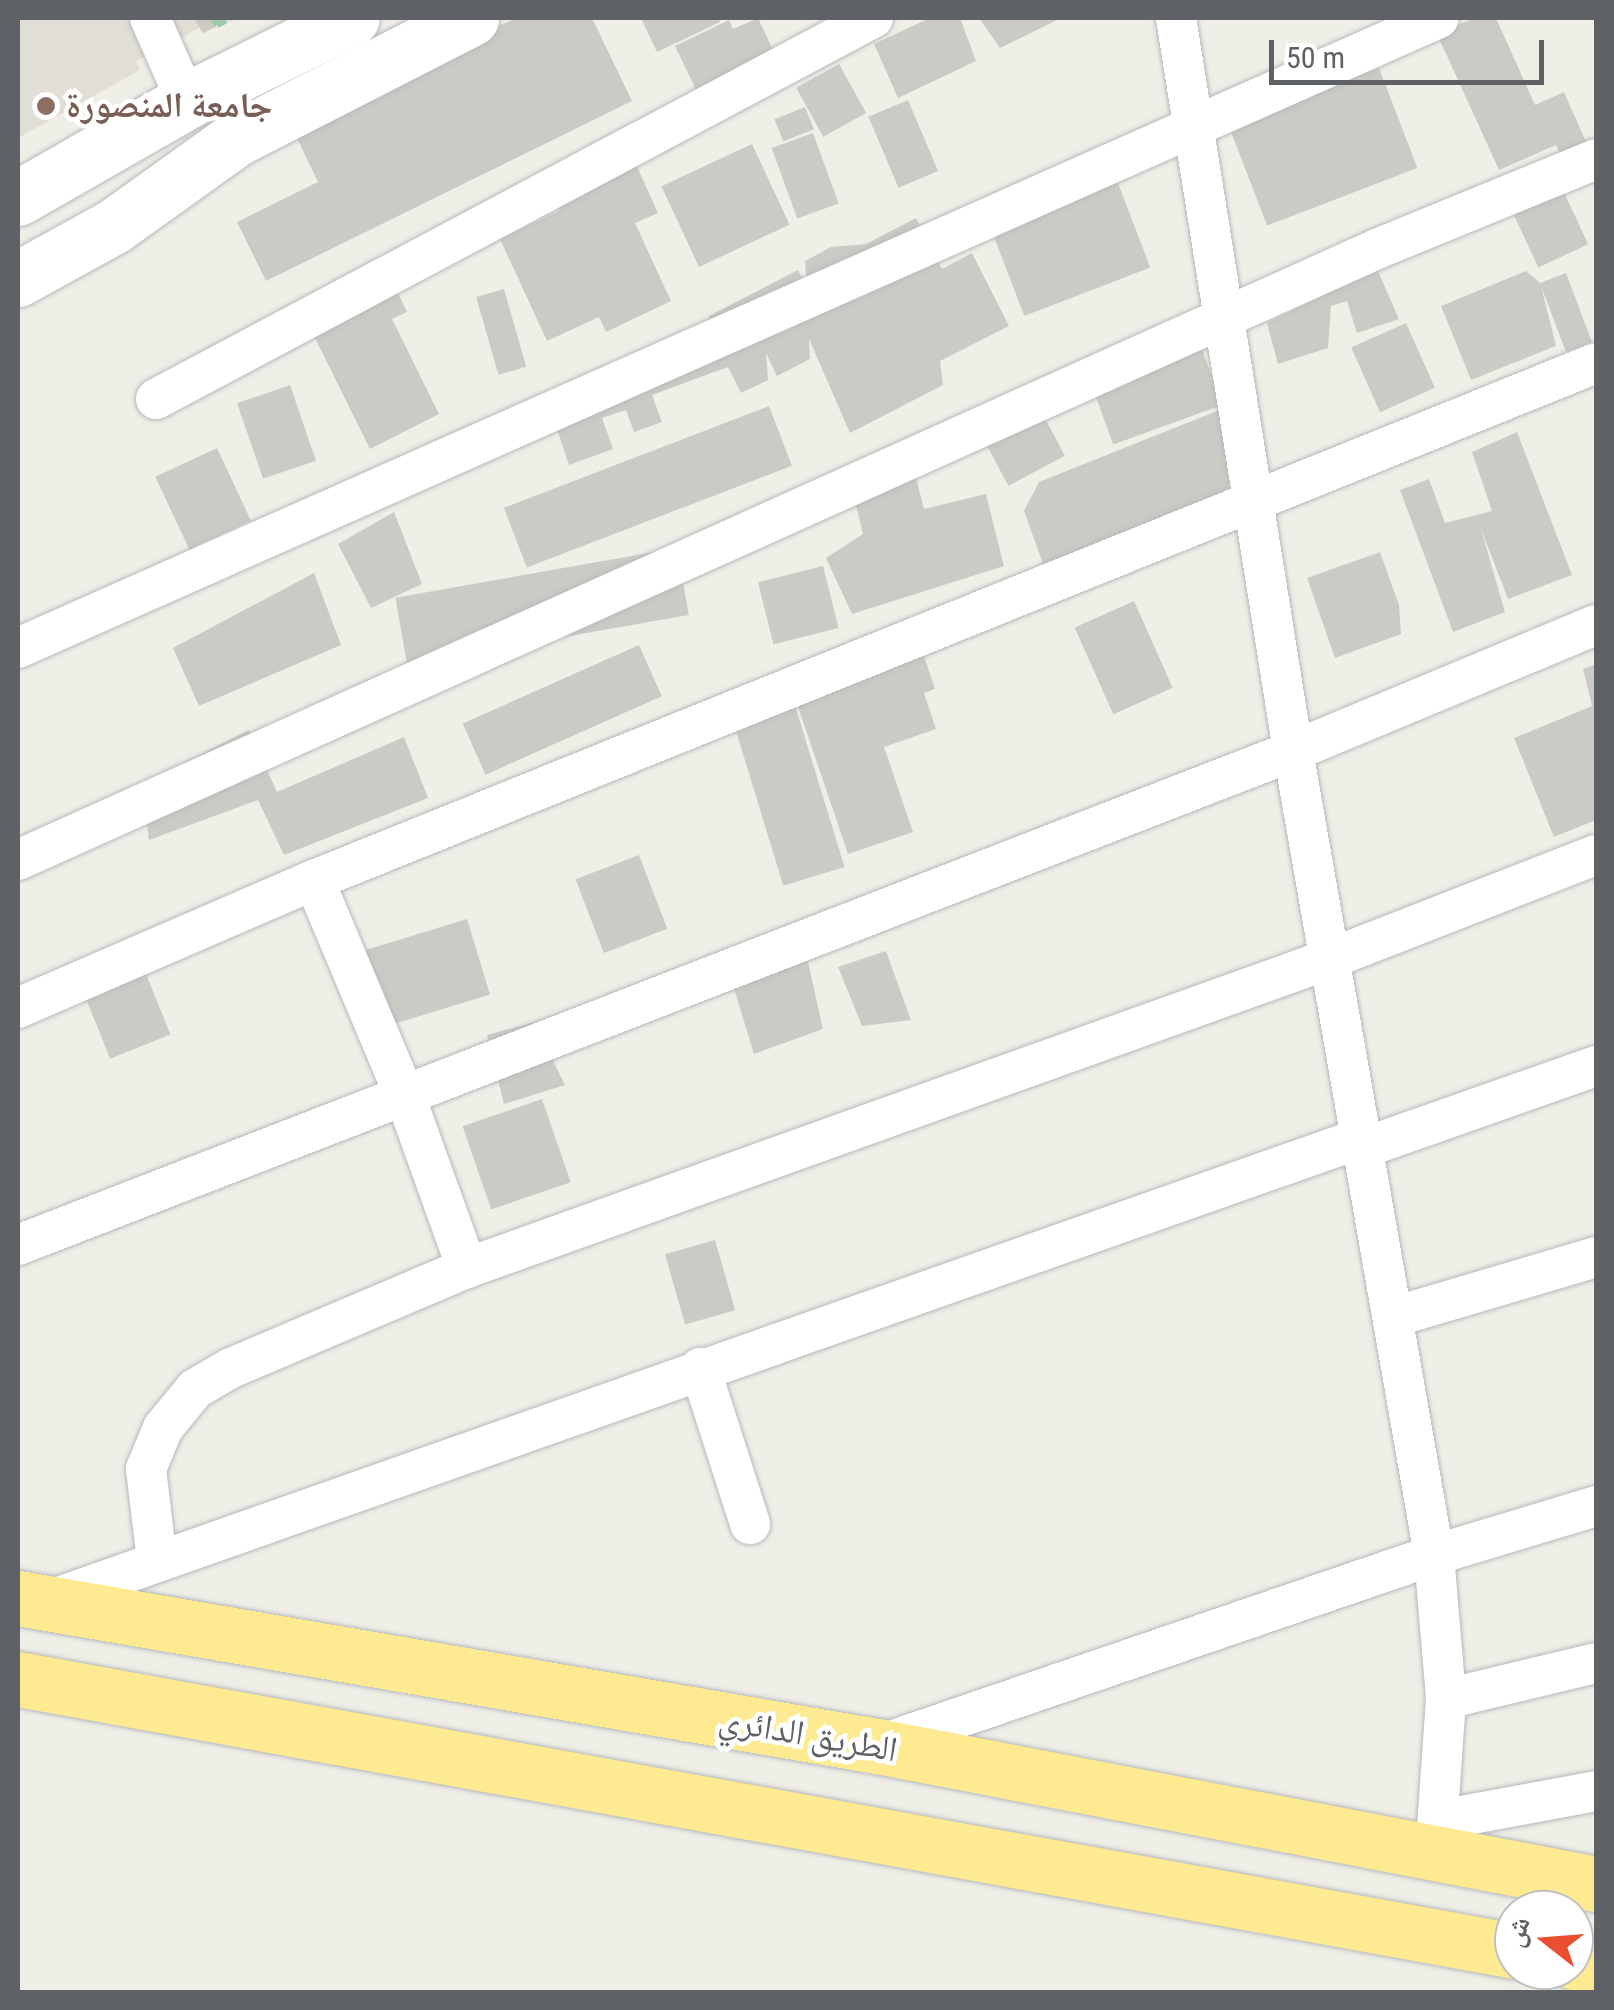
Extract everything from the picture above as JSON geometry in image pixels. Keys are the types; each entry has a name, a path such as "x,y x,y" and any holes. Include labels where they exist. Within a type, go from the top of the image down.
{"highway":[{"name":"الطريق الدائري","path":"30,1600 1437,1838 1596,1884"},
{"path":"18,1679 1494,1947"}],"main road":[{"path":"18,198 187,102 352,18"},
{"path":"18,279 114,226 236,138 471,18"}],"street":[{"path":"150,18 187,102"},
{"path":"156,399 873,18"},
{"path":"1176,18 1190,128 1226,318 1293,751 1328,959 1397,1316 1434,1554 1446,1699 1437,1838 1596,1791"},
{"path":"18,648 1439,18"},
{"path":"18,860 1226,318 1596,159"},
{"path":"18,1008 314,880 1596,364"},
{"path":"18,1245 1293,751 1596,626"},
{"path":"158,1561 146,1469 163,1428 195,1390 230,1368 467,1268 1328,959 1596,855"},
{"path":"314,880 405,1096 467,1268"},
{"path":"30,1600 158,1561 700,1368 1596,1066"},
{"path":"1397,1316 1596,1257"},
{"path":"700,1368 750,1524"},
{"path":"877,1746 1434,1554 1596,1506"},
{"path":"1446,1699 1596,1663"}],"path":[{"path":"213,18 217,25 230,18"}],"shaded area":[{"name":"جامعة المنصورة","path":"18,18 239,18 203,33 199,28 136,61 140,70 18,138"}],"building":[{"path":"194,18 211,18 216,26 203,33"},
{"path":"517,18 592,18 632,101 266,281 237,222 318,182 286,115"},
{"path":"641,18 718,18 720,22 657,52"},
{"path":"758,18 778,61 700,98 675,46 729,20 733,29"},
{"path":"930,18 960,18 976,61 898,98 874,44"},
{"path":"979,18 1061,18 1000,48"},
{"path":"1474,18 1496,18 1535,105 1564,92 1586,142 1560,154 1556,145 1499,170 1437,34"},
{"path":"839,64 866,113 823,137 796,88"},
{"path":"1379,68 1417,168 1267,226 1229,126"},
{"path":"908,100 938,171 899,188 868,117"},
{"path":"805,107 814,129 783,142 774,119"},
{"path":"813,133 839,203 797,219 772,148"},
{"path":"752,144 790,225 699,267 661,186"},
{"path":"635,162 658,213 635,223 671,301 606,332 599,317 547,341 500,239 559,211 554,200"},
{"path":"1116,178 1150,268 1024,316 990,226"},
{"path":"1562,188 1588,244 1538,267 1512,211"},
{"path":"916,218 942,269 972,253 1009,326 940,361 943,385 850,433 809,339 810,359 777,376 766,353 768,380 741,393 728,367 652,395 662,422 634,432 626,410 602,418 613,449 569,465 547,401 597,383 593,371 710,335 709,316 798,270 807,289 805,261 831,247 866,244"},
{"path":"1377,269 1399,319 1357,333 1347,301 1331,306 1328,348 1278,364 1267,323"},
{"path":"1526,271 1540,283 1566,273 1592,342 1566,352 1541,286 1556,346 1471,380 1441,306"},
{"path":"504,289 526,367 498,375 476,297"},
{"path":"397,291 407,312 392,319 439,414 370,449 313,334"},
{"path":"1406,323 1435,388 1380,412 1351,347"},
{"path":"1199,341 1222,405 1113,445 1090,381"},
{"path":"290,385 316,461 263,479 237,403"},
{"path":"1032,394 1065,456 1008,486 975,424"},
{"path":"769,406 792,466 527,568 504,508"},
{"path":"1222,409 1232,479 1210,530 1051,586 1024,511 1039,482"},
{"path":"1517,432 1572,575 1508,599 1481,529 1505,612 1453,632 1400,490 1429,479 1445,523 1492,511 1472,452"},
{"path":"217,448 251,521 189,549 155,477"},
{"path":"911,458 924,509 986,494 1004,566 852,614 826,558 863,534 848,474"},
{"path":"394,512 422,584 371,608 338,544"},
{"path":"677,548 689,615 407,665 395,598"},
{"path":"1380,552 1399,605 1401,634 1335,658 1307,578"},
{"path":"823,566 838,628 773,644 758,582"},
{"path":"314,573 341,645 199,706 173,648"},
{"path":"1134,601 1173,688 1113,714 1075,627"},
{"path":"917,635 935,689 924,693 936,729 884,747 913,832 848,854 791,686"},
{"path":"639,645 662,696 485,775 463,724"},
{"path":"1596,664 1596,820 1554,837 1514,738 1592,706 1583,669"},
{"path":"791,692 845,867 783,886 730,711"},
{"path":"249,730 277,792 404,737 428,798 284,855 258,800 149,840 142,784"},
{"path":"639,855 667,929 604,953 576,879"},
{"path":"467,919 490,995 379,1028 356,953"},
{"path":"886,951 911,1020 862,1026 838,967"},
{"path":"806,953 823,1029 754,1054 732,982"},
{"path":"142,964 170,1034 110,1059 82,988"},
{"path":"534,1022 565,1085 504,1104 487,1035"},
{"path":"542,1099 571,1182 491,1210 463,1126"},
{"path":"715,1240 735,1310 685,1325 665,1254"}],"place":[{"name":"جامعة المنصورة","path":"46,106"}]}
